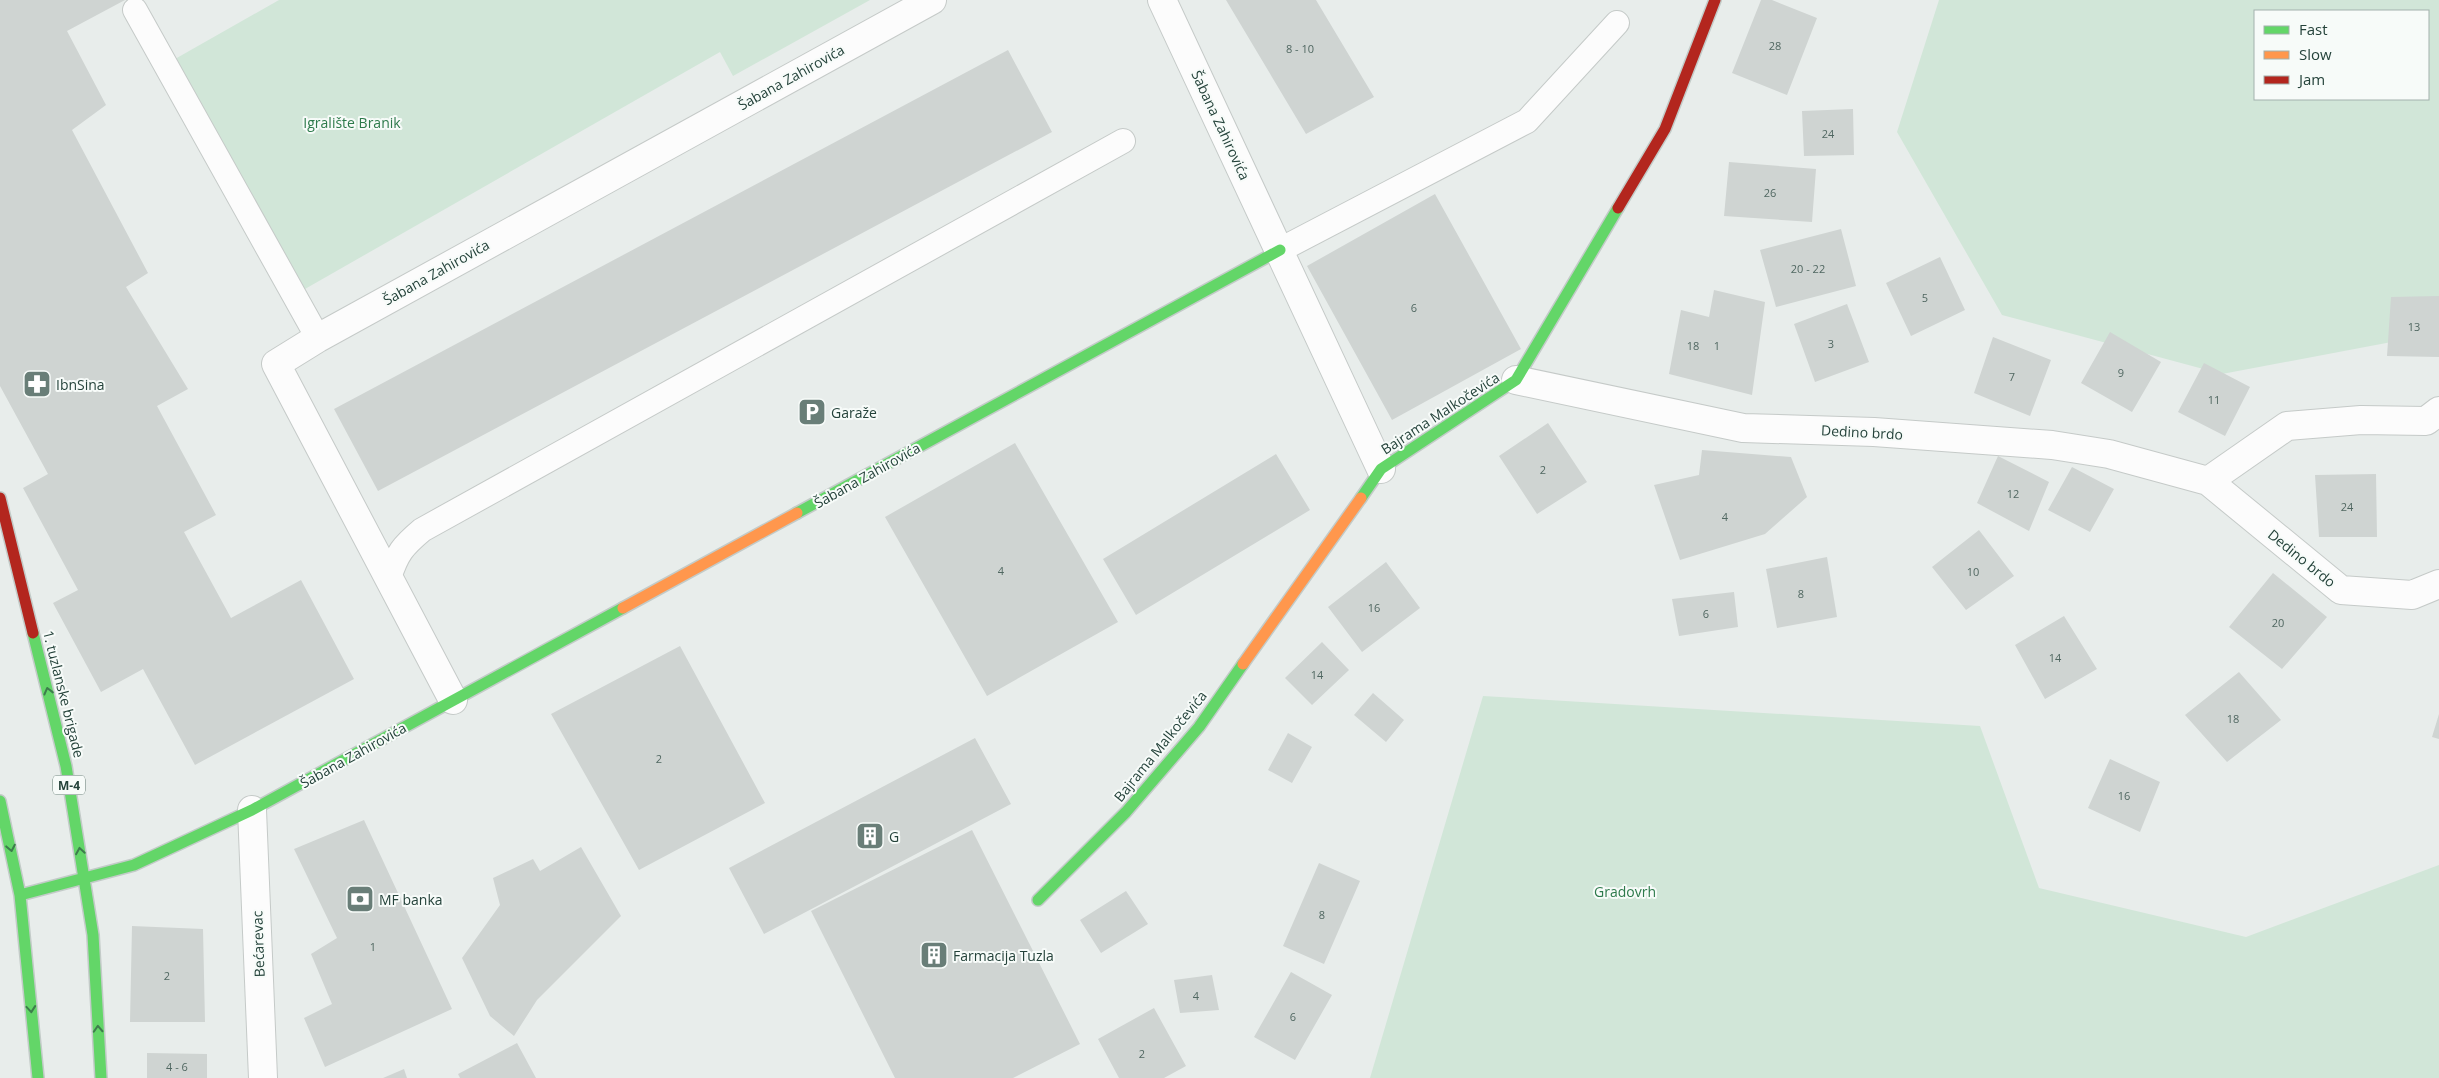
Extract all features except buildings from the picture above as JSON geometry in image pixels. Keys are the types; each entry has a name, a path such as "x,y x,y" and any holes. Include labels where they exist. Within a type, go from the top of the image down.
{"street":[{"name":"Šabana Zahirovića","path":"453,700 276,364 318,338 932,0"},
{"name":"Šabana Zahirovića","path":"1162,0 1381,469"},
{"name":"Bajrama Malkočevića","path":"1038,900 1126,812 1199,727 1381,469 1516,380 1665,129 1715,0"},
{"name":"Šabana Zahirovića","path":"20,895 134,865 252,810 1280,250"},
{"name":"Dedino brdo","path":"1516,380 1743,428 1922,434 2052,445 2108,454 2208,481 2341,590 2412,595 2439,584"},
{"path":"2208,481 2287,426 2361,420 2426,421 2439,411"},
{"name":"1. tuzlanske brigade","path":"0,498 66,766 93,935 101,1078"},
{"path":"0,801 20,895 38,1078"},
{"name":"Bećarevac","path":"252,810 263,1078"}],"lane":[{"path":"135,10 318,338"},
{"path":"1280,250 1528,121 1617,23"},
{"path":"389,578 394,560 403,545 422,530 1123,141"}],"green space":[{"name":"Igralište Branik","path":"279,0 870,0 733,76 720,52 305,289 175,59"},
{"path":"1939,0 2439,0 2439,333 2222,374 2002,315 1897,132"},
{"name":"Gradovrh","path":"1483,696 1980,726 2039,888 2246,937 2439,865 2439,1078 1370,1078"}],"traffic: fast":[{"path":"1361,498 1381,469 1516,380 1618,208"},
{"path":"797,513 1280,250"},
{"path":"20,895 134,865 252,810 623,608"},
{"path":"33,633 66,766 93,935 101,1078"},
{"path":"1038,900 1126,812 1199,727 1243,664"},
{"path":"0,801 20,895 38,1078"}],"traffic: slow":[{"path":"1243,664 1361,498"},
{"path":"623,608 797,513"}],"traffic: jam":[{"path":"1618,208 1665,129 1715,0"},
{"path":"0,498 33,633"}],"place":[{"name":"IbnSina","path":"37,384"},
{"name":"Garaže","path":"812,412"},
{"name":"G","path":"870,836"},
{"name":"MF banka","path":"360,899"},
{"name":"Farmacija Tuzla","path":"934,955"}]}
